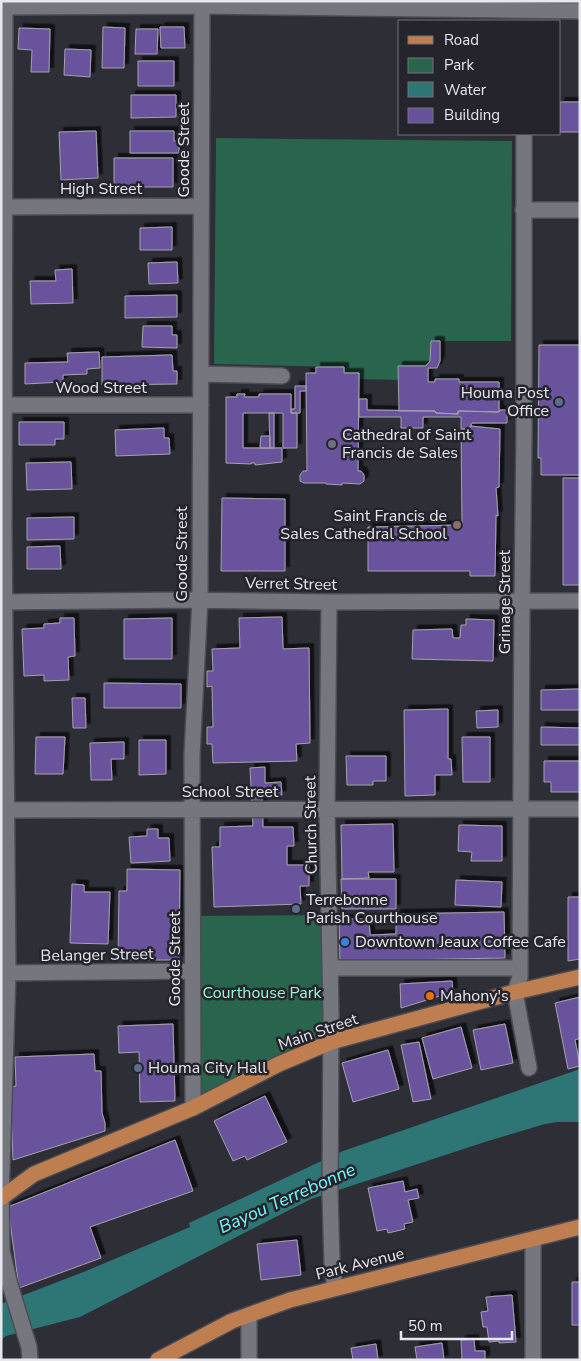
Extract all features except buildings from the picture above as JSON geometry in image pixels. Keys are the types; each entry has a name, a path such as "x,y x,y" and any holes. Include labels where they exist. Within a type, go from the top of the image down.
{"main road":[{"name":"Main Street","path":"1,1198 34,1174 193,1108 279,1064 331,1042 515,992 580,977"},
{"name":"Park Avenue","path":"158,1360 232,1321 290,1300 580,1227"}],"street":[{"path":"30,1354 2,1251 1,1198 5,973 3,602 4,5 202,4 580,11"},
{"name":"Goode Street","path":"193,1108 192,755 200,600 202,4"},
{"name":"Grinage Street","path":"524,135 522,809 520,977 515,992 530,1068"},
{"name":"High Street","path":"3,207 201,206"},
{"path":"523,210 580,210"},
{"path":"201,374 282,376"},
{"name":"Wood Street","path":"3,405 201,405"},
{"name":"Verret Street","path":"3,602 200,600 329,602 580,601"},
{"name":"Church Street","path":"329,602 327,809 331,1042 330,1194 332,1263 335,1288"},
{"name":"School Street","path":"4,810 580,809"},
{"path":"330,968 520,968"},
{"name":"Belanger Street","path":"5,973 192,971"},
{"path":"532,1360 533,1239"},
{"path":"249,1315 249,1360"}],"green space":[{"path":"216,138 512,141 511,341 431,341 430,361 426,366 398,380 359,379 359,373 344,373 344,367 214,364"},
{"name":"Courthouse Park","path":"329,915 331,1042 193,1108 192,916"}],"water":[{"name":"Bayou Terrebonne","path":"580,1069 580,1122 545,1124 311,1199 80,1317 6,1336 1,1340 1,1304 3,1303 86,1271 190,1227 189,1223 343,1151"}],"place":[{"name":"Houma Post Office","path":"559,402"},
{"name":"Cathedral of Saint Francis de Sales","path":"332,444"},
{"name":"Saint Francis de Sales Cathedral School","path":"457,525"},
{"name":"Terrebonne Parish Courthouse","path":"296,909"},
{"name":"Downtown Jeaux Coffee Cafe","path":"345,942"},
{"name":"Mahony's","path":"430,996"},
{"name":"Houma City Hall","path":"138,1068"}]}
